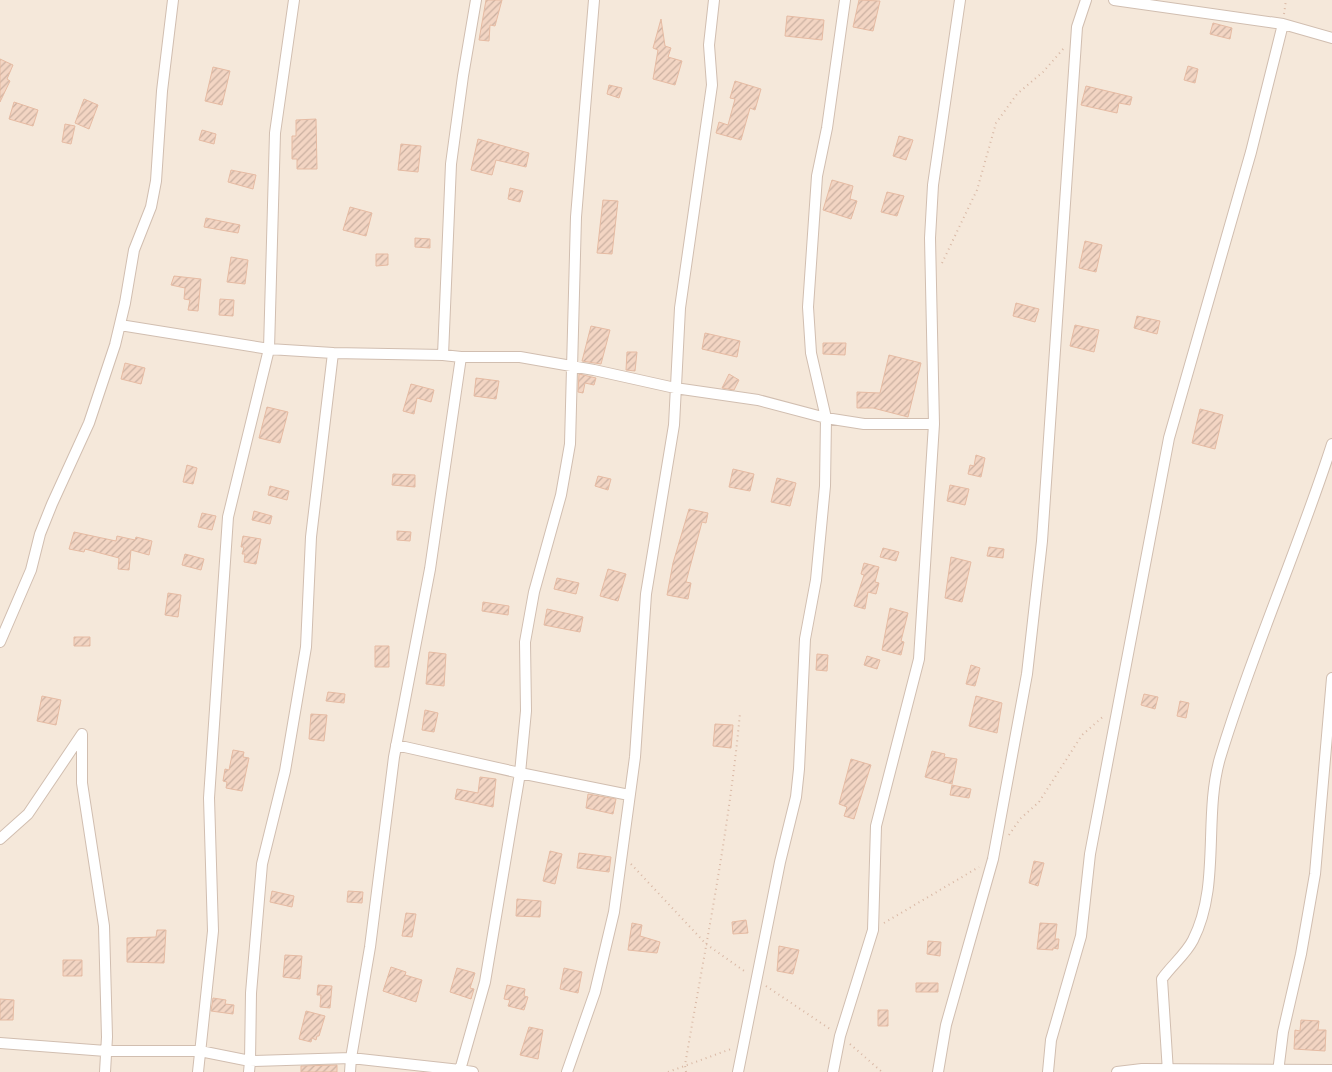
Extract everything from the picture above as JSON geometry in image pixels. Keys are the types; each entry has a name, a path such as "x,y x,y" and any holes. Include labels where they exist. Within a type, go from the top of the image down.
{"street":[{"path":"0,642 31,570 40,534 52,504 96,404 120,325 134,250 151,207 156,181 162,91 173,0"},
{"path":"198,1072 212,931 208,798 228,517 269,349 275,133 294,0"},
{"path":"443,355 451,164 462,76 476,0"},
{"path":"460,1071 485,982 520,773 526,712 525,642 534,592 561,495 570,444 576,217 594,0"},
{"path":"567,1072 595,992 614,912 622,854 635,757 646,594 674,425 680,308 712,85 709,45 714,0"},
{"path":"738,1072 756,979 796,797 805,639 816,580 825,486 826,418 811,353 808,307 817,176 827,128 845,0"},
{"path":"833,1072 840,1036 873,930 876,826 920,659 934,424 930,238 933,185 960,0"},
{"path":"938,1072 946,1024 993,859 1027,674 1042,541 1077,27 1086,0"},
{"path":"1114,0 1283,24 1332,38"},
{"path":"1048,1072 1051,1040 1081,936 1090,854 1169,438 1251,152 1283,24"},
{"path":"120,325 269,349 333,353 520,357 675,388 758,400 826,418 864,424 934,424"},
{"path":"249,1072 252,993 262,864 285,771 306,648 310,537 333,353"},
{"path":"350,1072 370,947 396,745 430,570 461,357"},
{"path":"1168,1071 1162,979 1192,941 1205,905 1210,875 1210,831 1220,760 1294,548 1312,507 1332,444"},
{"path":"1278,1071 1283,1032 1301,954 1315,874 1332,678"},
{"path":"0,839 28,814 82,734 82,783 104,926 105,1072"},
{"path":"396,745 629,795"},
{"path":"0,1043 106,1051 200,1050 250,1061 351,1058 473,1072"},
{"path":"1117,1072 1142,1069 1168,1071 1332,1070"}],"path":[{"path":"1283,24 1286,0"},
{"path":"939,271 974,198 996,123 1016,94 1043,72 1067,44"},
{"path":"686,1072 685,1065 728,813 740,713"},
{"path":"622,854 706,944 840,1036 882,1072"},
{"path":"668,1072 743,1044"}],"shaded area":[{"path":"0,0 1332,0 1332,1072 0,1072"}],"building":[{"path":"486,0 502,0 495,26 490,25 489,41 479,40"},
{"path":"859,0 880,1 873,31 853,27"},
{"path":"787,16 824,20 822,40 785,36"},
{"path":"661,19 665,46 671,48 668,57 682,61 675,85 653,79 658,50 653,48"},
{"path":"1213,23 1232,28 1230,39 1210,34"},
{"path":"0,59 13,65 7,79 10,81 0,102"},
{"path":"1188,66 1198,69 1195,83 1184,80"},
{"path":"213,67 230,71 222,105 205,101"},
{"path":"735,81 761,89 755,110 750,108 741,140 716,133 719,122 728,125 735,99 730,98"},
{"path":"609,85 622,88 619,98 607,94"},
{"path":"1086,86 1132,97 1130,105 1119,103 1117,113 1081,105"},
{"path":"84,99 98,105 89,129 75,123"},
{"path":"14,102 38,110 33,126 9,119"},
{"path":"316,119 317,169 297,169 297,159 292,159 292,136 296,136 296,120"},
{"path":"65,124 75,126 71,144 62,142"},
{"path":"202,130 216,134 214,144 199,140"},
{"path":"899,136 913,140 906,160 893,156"},
{"path":"478,139 529,153 526,167 496,160 492,175 471,170"},
{"path":"401,144 421,146 418,172 398,170"},
{"path":"231,170 256,175 253,189 228,182"},
{"path":"832,180 853,186 850,199 857,201 851,219 823,210"},
{"path":"510,188 523,191 520,202 508,199"},
{"path":"887,192 904,196 897,216 881,212"},
{"path":"603,200 618,201 612,254 597,253"},
{"path":"350,207 372,213 366,236 343,230"},
{"path":"206,218 240,225 238,233 204,227"},
{"path":"415,238 430,239 430,248 415,247"},
{"path":"1085,241 1102,245 1096,272 1079,268"},
{"path":"376,254 388,254 388,265 376,266"},
{"path":"231,257 248,260 245,284 227,282"},
{"path":"174,276 201,279 198,311 188,310 190,300 184,299 185,288 171,285"},
{"path":"220,299 234,300 233,316 219,315"},
{"path":"1016,303 1039,309 1035,322 1013,316"},
{"path":"1137,316 1160,321 1157,334 1134,328"},
{"path":"1075,325 1099,330 1094,352 1070,346"},
{"path":"591,326 610,330 601,364 582,361"},
{"path":"705,333 740,341 737,357 702,349"},
{"path":"823,343 846,343 845,355 823,354"},
{"path":"627,352 637,352 635,371 626,370"},
{"path":"889,355 921,363 908,417 873,408 857,408 857,392 880,393"},
{"path":"125,363 145,368 141,384 121,379"},
{"path":"579,374 596,378 594,385 585,383 583,393 578,392"},
{"path":"729,374 739,380 734,390 722,388"},
{"path":"476,378 499,381 496,399 474,396"},
{"path":"411,384 434,390 431,402 417,398 414,414 403,411"},
{"path":"267,407 288,412 280,443 259,438"},
{"path":"1200,409 1223,415 1215,449 1192,443"},
{"path":"976,455 985,458 981,477 968,474 970,465 974,466"},
{"path":"187,465 197,468 193,484 183,482"},
{"path":"733,469 754,474 750,491 729,487"},
{"path":"393,474 415,475 415,487 392,485"},
{"path":"598,476 611,479 608,490 595,486"},
{"path":"777,478 796,483 790,506 771,502"},
{"path":"950,485 969,489 965,505 947,501"},
{"path":"270,486 289,491 287,500 268,495"},
{"path":"689,509 708,513 706,523 702,522 686,582 691,583 688,599 667,595 673,563"},
{"path":"254,511 272,516 270,524 252,520"},
{"path":"202,513 216,516 212,530 198,527"},
{"path":"397,531 411,532 410,541 397,540"},
{"path":"74,532 116,541 117,536 135,540 136,537 152,541 149,555 131,550 129,570 118,569 119,558 85,549 84,552 69,549"},
{"path":"243,536 261,539 256,564 244,562 245,554 242,554 244,547 241,547"},
{"path":"989,547 1004,549 1003,558 987,556"},
{"path":"883,548 899,552 896,561 880,557"},
{"path":"185,554 204,559 201,570 182,565"},
{"path":"951,557 971,562 962,602 945,598"},
{"path":"864,563 879,567 875,582 879,583 876,594 868,592 865,609 854,606 864,575 861,574"},
{"path":"608,569 626,574 618,601 600,596"},
{"path":"557,578 579,583 576,594 554,589"},
{"path":"168,593 181,595 178,617 165,615"},
{"path":"483,602 509,606 508,615 482,611"},
{"path":"890,608 908,613 901,641 904,642 901,655 882,650"},
{"path":"547,609 583,617 580,632 544,625"},
{"path":"74,637 90,637 90,646 74,646"},
{"path":"375,646 389,646 389,667 375,667"},
{"path":"429,652 446,654 444,686 426,684"},
{"path":"817,654 828,655 827,671 816,670"},
{"path":"867,656 880,660 877,669 864,665"},
{"path":"971,665 980,668 975,686 966,684"},
{"path":"328,692 345,694 344,703 326,701"},
{"path":"1144,694 1158,697 1155,709 1141,705"},
{"path":"42,696 61,700 56,725 37,721"},
{"path":"976,696 1002,703 997,733 969,726"},
{"path":"1180,701 1189,703 1186,718 1177,716"},
{"path":"425,710 438,713 434,732 422,730"},
{"path":"311,714 327,715 324,741 309,739"},
{"path":"715,724 733,725 731,748 713,746"},
{"path":"233,750 244,752 243,757 249,758 242,791 226,788 227,782 223,781 225,769 229,770"},
{"path":"932,751 945,754 944,757 957,759 952,784 925,777"},
{"path":"851,759 871,765 854,819 844,816 847,807 839,804"},
{"path":"480,777 496,779 493,807 455,799 457,789 478,793"},
{"path":"952,785 971,789 969,798 950,795"},
{"path":"588,794 616,799 613,814 586,808"},
{"path":"550,851 562,854 555,884 543,881"},
{"path":"579,853 611,857 609,872 577,868"},
{"path":"1034,861 1044,863 1038,886 1029,883"},
{"path":"272,891 294,896 292,907 270,902"},
{"path":"348,891 363,892 362,903 347,902"},
{"path":"517,899 541,901 540,917 516,916"},
{"path":"406,913 416,914 412,937 402,936"},
{"path":"746,920 748,933 733,934 732,922"},
{"path":"632,923 642,925 640,936 660,942 657,953 628,950"},
{"path":"1040,923 1057,924 1055,939 1059,939 1058,949 1037,949"},
{"path":"157,930 166,930 164,963 127,962 127,938 156,937"},
{"path":"928,941 941,942 940,956 927,954"},
{"path":"779,946 799,950 793,974 777,971"},
{"path":"285,955 302,956 300,979 283,977"},
{"path":"63,960 82,960 82,976 63,976"},
{"path":"391,967 406,972 405,975 422,980 416,1002 383,991"},
{"path":"457,968 475,973 470,988 474,989 471,999 450,992"},
{"path":"564,968 582,972 578,993 560,989"},
{"path":"916,983 938,983 938,992 916,992"},
{"path":"318,985 332,986 330,1008 320,1007 321,995 317,995"},
{"path":"507,985 525,989 524,996 528,997 524,1010 508,1006 510,1000 504,999"},
{"path":"213,998 226,1000 225,1004 234,1005 233,1014 211,1011"},
{"path":"0,999 14,1000 13,1020 0,1020"},
{"path":"878,1010 888,1010 888,1026 878,1026"},
{"path":"306,1011 325,1016 319,1036 317,1036 316,1040 312,1038 311,1042 299,1039"},
{"path":"1301,1020 1319,1021 1318,1030 1326,1030 1325,1051 1294,1049 1295,1030 1300,1031"},
{"path":"529,1027 543,1030 538,1059 520,1055"},
{"path":"337,1065 337,1072 301,1072 301,1066"}]}
